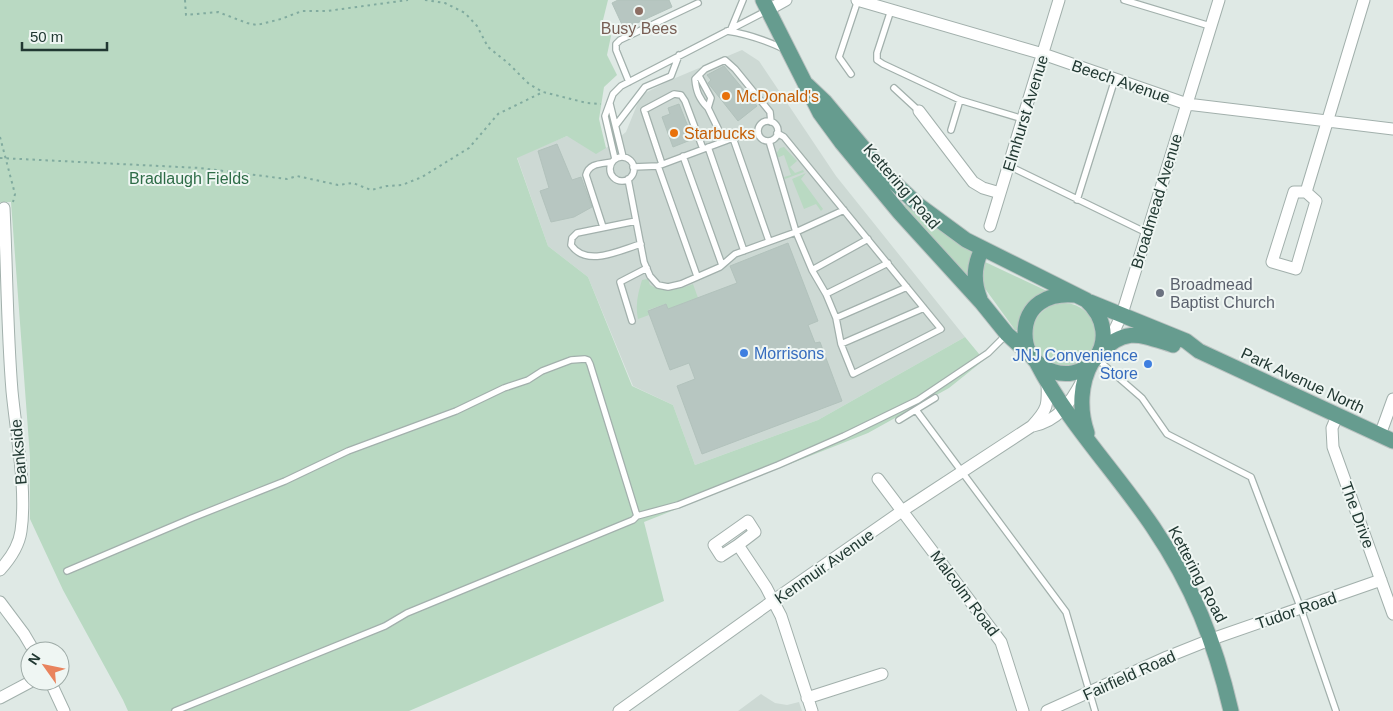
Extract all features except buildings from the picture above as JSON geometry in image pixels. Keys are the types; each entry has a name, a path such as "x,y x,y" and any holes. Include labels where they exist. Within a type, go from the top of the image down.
{"main road":[{"name":"Kettering Road","path":"765,5 820,113 842,143 900,213 982,302 1008,334 1035,360 1065,408 1153,527 1175,562 1201,613 1212,639 1231,711"},
{"name":"Kettering Road","path":"807,85 825,102 886,174 917,204 966,240 1080,298"},
{"name":"Kettering Road","path":"982,249 977,260 975,277 982,302"},
{"path":"1061,294 1080,298 1095,308 1101,318 1104,329 1104,341 1096,358 1082,369 1070,373 1048,370 1035,360 1028,350 1025,331 1026,322 1031,311 1050,296 1061,294"},
{"name":"Park Avenue North","path":"1080,298 1186,341 1199,350 1386,438"},
{"name":"Park Avenue North","path":"1096,358 1133,334 1184,349 1199,350"},
{"name":"Kettering Road","path":"1090,442 1082,420 1082,403 1096,358"}],"street":[{"path":"765,5 786,0"},
{"name":"Beech Avenue","path":"857,0 884,5 1043,54 1187,104 1393,129"},
{"name":"Elmhurst Avenue","path":"990,226 1059,0"},
{"name":"Broadmead Avenue","path":"1096,358 1122,314 1218,0"},
{"path":"1306,192 1364,0"},
{"path":"919,111 972,182 983,188 1000,193"},
{"path":"1294,192 1306,192 1316,201 1296,269 1272,262 1294,192"},
{"name":"Bankside","path":"0,570 16,547 21,532 22,520 21,482 11,370 4,208"},
{"name":"Kenmuir Avenue","path":"1032,426 1043,424 1069,404 1096,358"},
{"name":"Kenmuir Avenue","path":"619,711 774,600 1032,426 1044,413 1047,401 1047,381"},
{"path":"1386,438 1393,399"},
{"name":"The Drive","path":"1337,416 1331,436 1333,447 1393,614"},
{"name":"Malcolm Road","path":"878,479 1001,642 1022,711"},
{"path":"738,545 774,600 812,711"},
{"name":"Tudor Road","path":"1212,639 1381,580"},
{"path":"0,602 28,641"},
{"name":"Fairfield Road","path":"1047,711 1212,639"},
{"path":"807,698 882,674"},
{"path":"0,698 20,687"},
{"path":"55,691 64,711"}],"lane":[{"path":"729,30 743,0"},
{"path":"851,74 840,57 857,0"},
{"path":"1124,0 1210,26"},
{"path":"629,82 616,50 616,44 620,40 698,3"},
{"path":"610,104 623,157 630,161 633,166 632,176 628,180 619,181 612,176 610,168 613,161 605,116 613,94 621,86 729,30 765,5"},
{"path":"884,5 878,53 878,60 882,64 960,100 1023,119"},
{"path":"729,30 758,37 788,51"},
{"path":"616,125 645,87 671,76 679,55"},
{"path":"724,141 708,108 696,91 695,79 705,69 725,60 735,69 770,112 771,122 776,126 777,133 774,139 769,141 760,138 758,132 762,124 771,122"},
{"path":"699,76 711,98 708,108"},
{"path":"1077,200 1115,79"},
{"path":"894,88 919,111"},
{"path":"697,276 644,112 644,110 674,94 681,95 685,101 706,148 744,251"},
{"path":"950,130 960,100"},
{"path":"633,166 660,165 724,141 758,132"},
{"path":"769,141 796,232 812,270 826,294 836,318 841,344 853,374 941,329 784,136 777,133"},
{"path":"733,138 770,241"},
{"path":"683,156 722,265"},
{"path":"603,227 586,175 588,169 592,166 623,157"},
{"path":"1009,166 1147,233"},
{"path":"628,180 647,268 650,276 658,285 668,287 680,284 722,265 735,254 796,232 844,210"},
{"path":"636,221 577,233 572,238 571,246 576,253 587,256 600,256 641,244"},
{"path":"812,270 868,239"},
{"path":"826,294 888,263"},
{"path":"632,321 620,282 647,268"},
{"path":"836,318 907,287"},
{"path":"841,344 924,308"},
{"path":"175,711 385,626 407,613 633,520 637,516 678,505 844,436 918,400 988,352 1008,334"},
{"path":"1096,358 1142,398 1167,434 1251,477 1301,609 1336,711"},
{"path":"67,570 285,482 348,451 456,411 504,388 528,380 542,371 571,360 580,359 588,360 590,364 637,516"},
{"path":"899,420 935,398"},
{"path":"916,410 1066,612 1095,711"}],"path":[{"path":"185,0 186,15 218,12 258,25 302,11 327,11 408,0"},
{"path":"425,0 444,3 465,13 477,26 488,47 508,63 529,84 543,92 587,103 610,104"},
{"path":"0,158 200,168 287,179 297,176 338,185 352,184 371,190 402,184 422,177 469,148 498,114 543,92"},
{"path":"0,137 15,194 13,205 4,208"}],"shaded area":[{"path":"742,50 759,61 836,176 965,337 818,420 695,465 673,405 633,386 588,277 548,246 517,157 567,136 606,148 626,132 641,95 673,79"},
{"path":"761,694 775,703 787,705 799,702 802,711 738,711"}],"green space":[{"name":"Bradlaugh Fields","path":"0,0 608,0 603,20 611,36 607,55 617,75 604,87 599,119 606,148 596,154 567,136 517,158 548,246 588,277 632,386 673,405 695,465 818,420 965,337 984,360 949,388 868,433 644,522 664,601 409,711 128,711 63,590 30,519 30,457 11,202 0,202"},
{"path":"784,147 797,161 790,167 795,173 803,170 804,172 785,179 784,177 791,175 784,155 777,158 776,154 780,148"},
{"path":"806,173 801,179 823,209 821,211 816,204 804,209 792,179"},
{"path":"907,203 938,229 974,254 969,277 902,208"},
{"path":"983,261 1047,291 1019,330 1015,330 981,283"},
{"path":"648,279 650,285 666,290 682,288 693,284 698,298 668,309 665,304 648,310 649,315 638,319 637,304 639,290 642,280"},
{"path":"1064,303 1076,305 1087,312 1094,323 1096,335 1094,347 1087,358 1076,365 1064,367 1052,365 1041,358 1034,347 1032,335 1034,323 1041,312 1052,305"}],"place":[{"name":"Busy Bees","path":"639,11"},
{"name":"McDonald's","path":"726,96"},
{"name":"Starbucks","path":"674,133"},
{"name":"Broadmead Baptist Church","path":"1160,293"},
{"name":"Morrisons","path":"744,353"},
{"name":"JNJ Convenience Store","path":"1148,364"}]}
